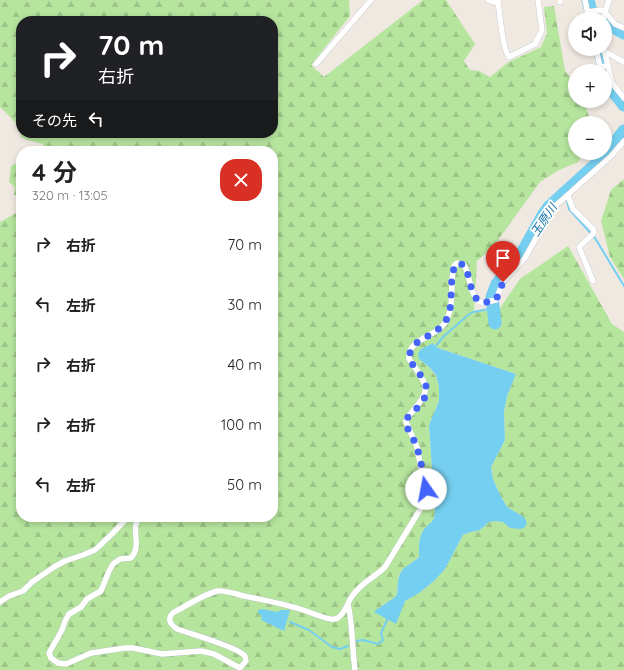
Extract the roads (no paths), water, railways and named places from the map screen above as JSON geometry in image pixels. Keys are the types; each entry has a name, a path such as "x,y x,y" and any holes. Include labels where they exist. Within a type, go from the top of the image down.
{"street":[{"path":"316,64 371,0"},
{"path":"488,0 498,2 506,55 508,57 535,44 542,30 538,0"},
{"path":"585,0 590,11 602,10 603,12"},
{"path":"605,12 609,0"},
{"path":"612,21 624,28"},
{"path":"612,55 624,62"},
{"path":"612,84 624,98"},
{"path":"137,522 135,527 137,546 135,554 131,558 120,559 113,564 101,591 87,599 81,606 69,614 50,653 51,658 58,663 66,664 91,653 133,648 162,654 201,651 214,654 240,668 246,661 240,652 217,642 177,629 172,626 170,622 169,618 172,613 202,596 218,591 296,607 334,620 337,619 344,612 356,591 385,567 421,508 426,496 417,447 406,422 407,418 424,397 426,385 410,359 410,351 415,343 434,333 444,323 448,315 452,296 453,270 457,263 464,265 466,269 474,297 482,303 493,300 503,282 525,258 552,209 611,156 624,141"},
{"path":"568,196 573,209 593,229 593,234 579,247 594,282"},
{"path":"0,602 9,596 23,591 32,582 54,567 65,561 83,556 95,550 123,522"},
{"path":"348,604 351,618 355,670"}],"water":[{"path":"433,343 435,347 516,374 507,396 504,412 505,440 491,467 493,479 507,507 524,517 527,523 524,528 520,529 510,528 503,522 489,522 480,530 463,535 445,569 434,581 419,593 405,601 396,624 374,612 397,595 400,575 403,569 419,557 421,534 432,521 435,512 429,425 439,401 439,387 436,375 419,359 418,354 421,349"},
{"path":"262,609 277,612 281,610 290,610 284,631 261,620 262,616 258,613 258,610"}],"waterway":[{"name":"玉原川","path":"588,0 591,12"},
{"path":"612,26 624,33"},
{"name":"玉原川","path":"601,56 603,64"},
{"name":"玉原川","path":"612,90 624,105"},
{"name":"玉原川","path":"495,323 492,297 497,284 521,255 544,214 550,206 604,157 624,131"},
{"path":"567,201 569,209 595,238 624,286"},
{"path":"434,348 443,337 468,315 473,312 494,308"},
{"path":"356,641 363,640 378,644 381,642 383,640 381,633 388,618"},
{"path":"290,622 309,630 332,647 340,649 348,646"}]}
